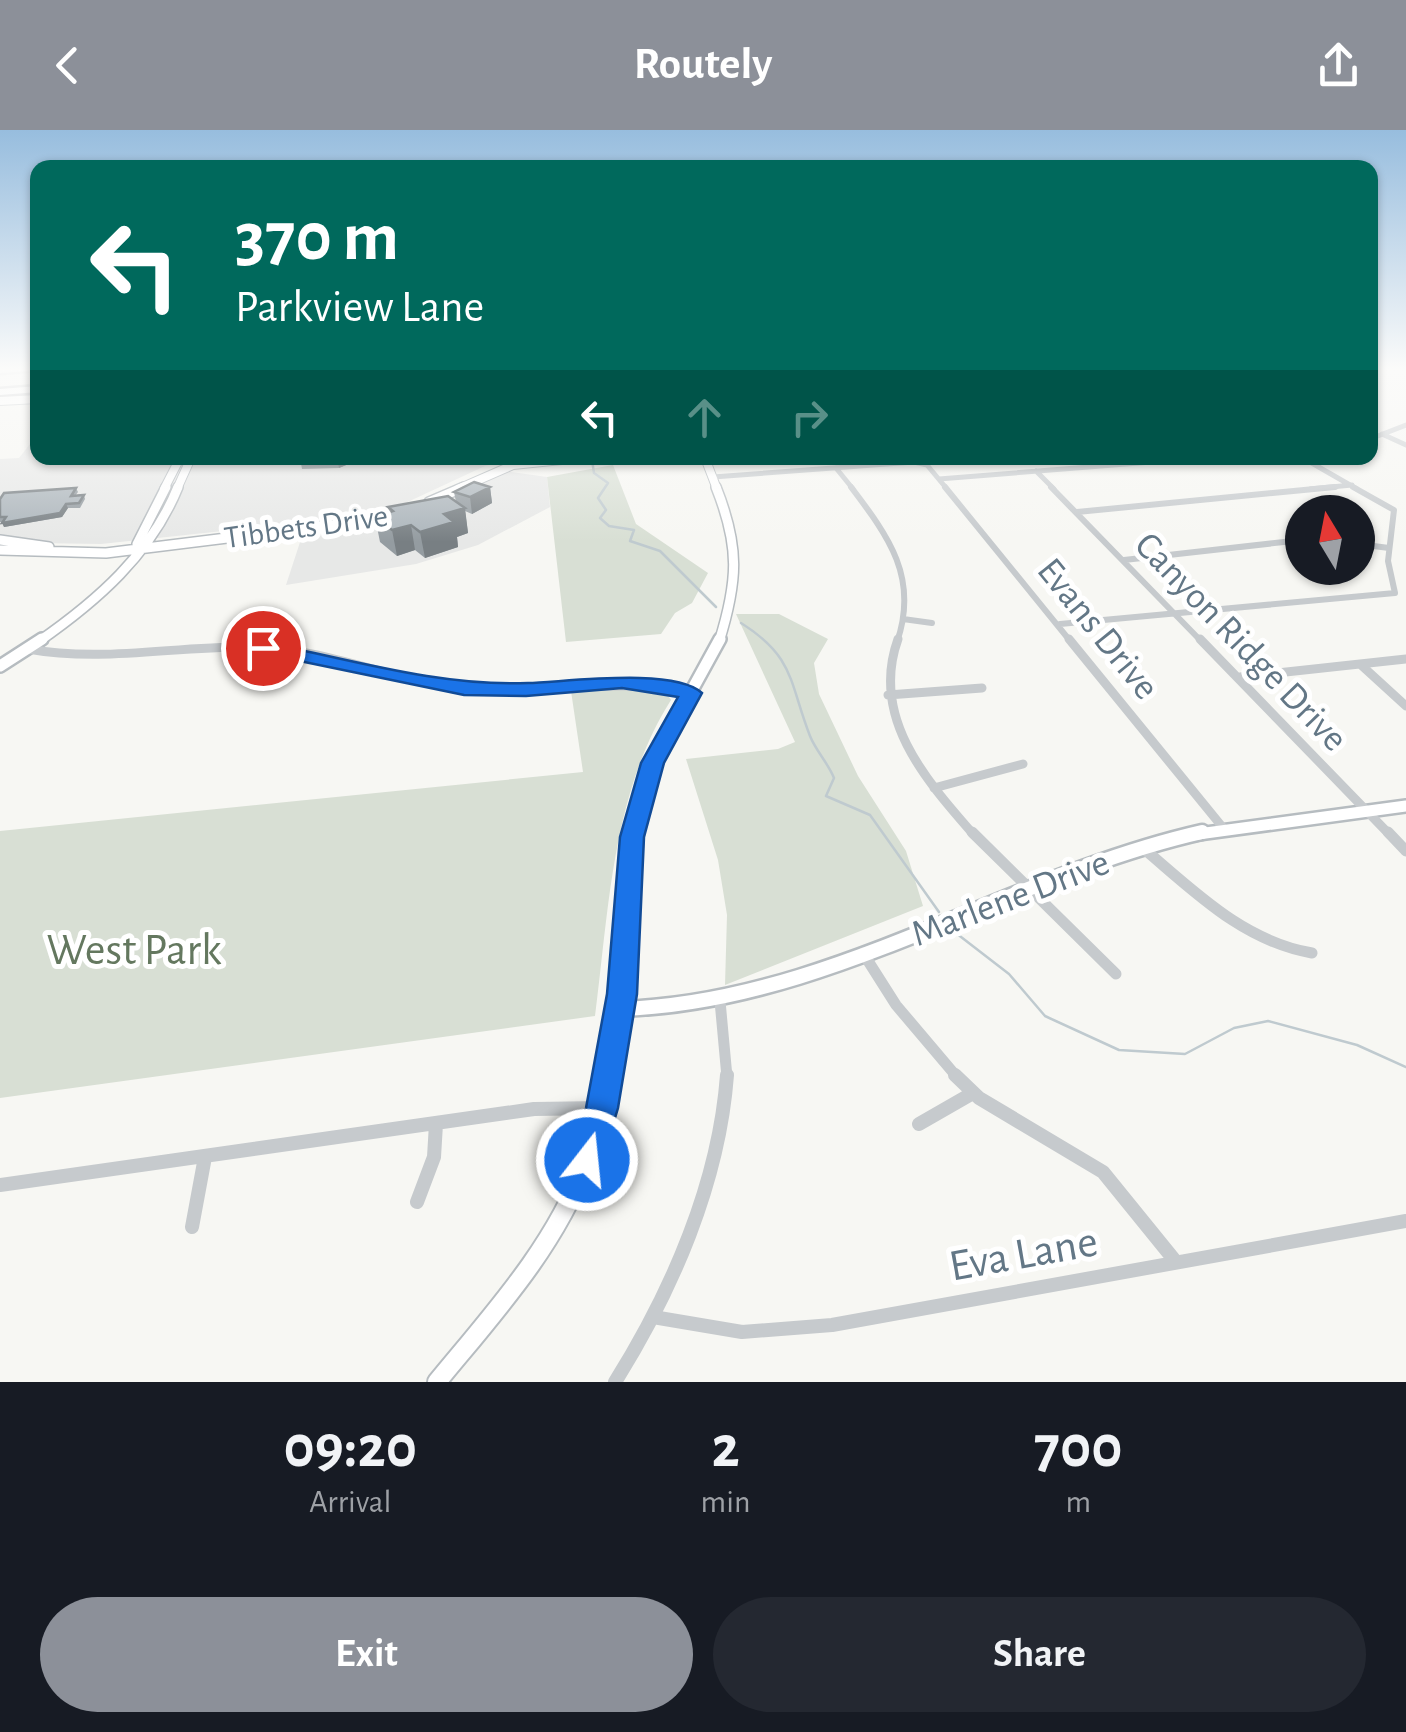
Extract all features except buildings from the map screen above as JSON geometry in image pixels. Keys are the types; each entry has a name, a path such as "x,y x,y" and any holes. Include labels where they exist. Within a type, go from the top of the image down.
{"street":[{"path":"1378,436 1405,425"},
{"path":"1382,434 1406,445"},
{"path":"143,545 176,465"},
{"path":"0,666 116,582 143,545 187,465"},
{"name":"Tibbets Drive","path":"418,504 509,465"},
{"name":"Tibbets Drive","path":"485,473 513,465"},
{"path":"437,1382 526,1271 572,1197 602,1108 620,1010 632,837 652,763 726,625 730,609 736,553 728,510 708,465"},
{"path":"940,479 1113,465"},
{"path":"1060,624 1392,595 1396,590 1388,548 1394,510 1317,465"},
{"name":"Evans Drive","path":"836,468 927,466 1224,828"},
{"path":"713,477 836,468 906,578 903,619 888,674 888,696 934,788 1116,974"},
{"name":"Canyon Ridge Drive","path":"1036,471 1406,851"},
{"path":"166,484 178,483"},
{"path":"1077,512 1355,484"},
{"name":"Tibbets Drive","path":"28,550 143,545 376,518 400,511"},
{"path":"0,540 28,550"},
{"path":"1124,560 1285,542"},
{"path":"1375,546 1388,548"},
{"path":"0,550 28,550"},
{"path":"903,619 932,623"},
{"path":"28,649 82,659 255,647 464,688 526,690 622,682 691,693"},
{"path":"1240,677 1406,660"},
{"path":"1360,664 1406,706"},
{"path":"888,696 982,688"},
{"path":"934,788 1024,764"},
{"name":"Marlene Drive","path":"620,1010 666,1010 786,984 956,916 1143,848 1224,828 1406,806"},
{"path":"1143,848 1238,924 1280,949 1312,954"},
{"path":"863,954 896,1005 974,1093 1103,1172 1176,1262"},
{"path":"615,1382 653,1317 701,1195 721,1121 727,1048 720,1001"},
{"path":"919,1124 974,1093"},
{"path":"0,1185 546,1108 602,1108"},
{"path":"417,1202 434,1157 436,1124"},
{"path":"192,1227 205,1157"},
{"name":"Eva Lane","path":"653,1317 702,1332 752,1335 832,1325 1406,1221"}],"shaded area":[{"path":"30,444 30,465 489,465 399,506 355,517 101,544 32,543 0,537 0,459 19,458"},
{"path":"504,471 547,477 550,507 478,545 416,564 286,585 303,533 393,519"}],"green space":[{"path":"613,465 636,524 708,573 692,603 675,613 661,634 566,642 547,477"},
{"path":"736,614 779,614 828,639 814,663 819,694 858,776 906,851 923,906 725,985 727,915 718,860 686,759 778,749 795,742"},
{"name":"West Park","path":"644,689 667,694 671,700 651,736 625,813 616,853 595,1016 0,1098 0,831 583,772 571,691"}],"waterway":[{"path":"593,465 594,473 608,483 598,498 606,510 600,518 609,526 634,530 630,541 660,551 716,607"},
{"path":"741,623 772,647 788,672 810,736 834,778 826,796 870,815 939,912"},
{"path":"952,930 1009,974 1045,1016 1119,1050 1185,1054 1234,1028 1268,1021 1357,1045 1406,1067"}],"route":[{"path":"263,648 464,688 526,690 622,682 664,685 691,693 652,763 632,837 622,994 602,1108 587,1160"}]}
